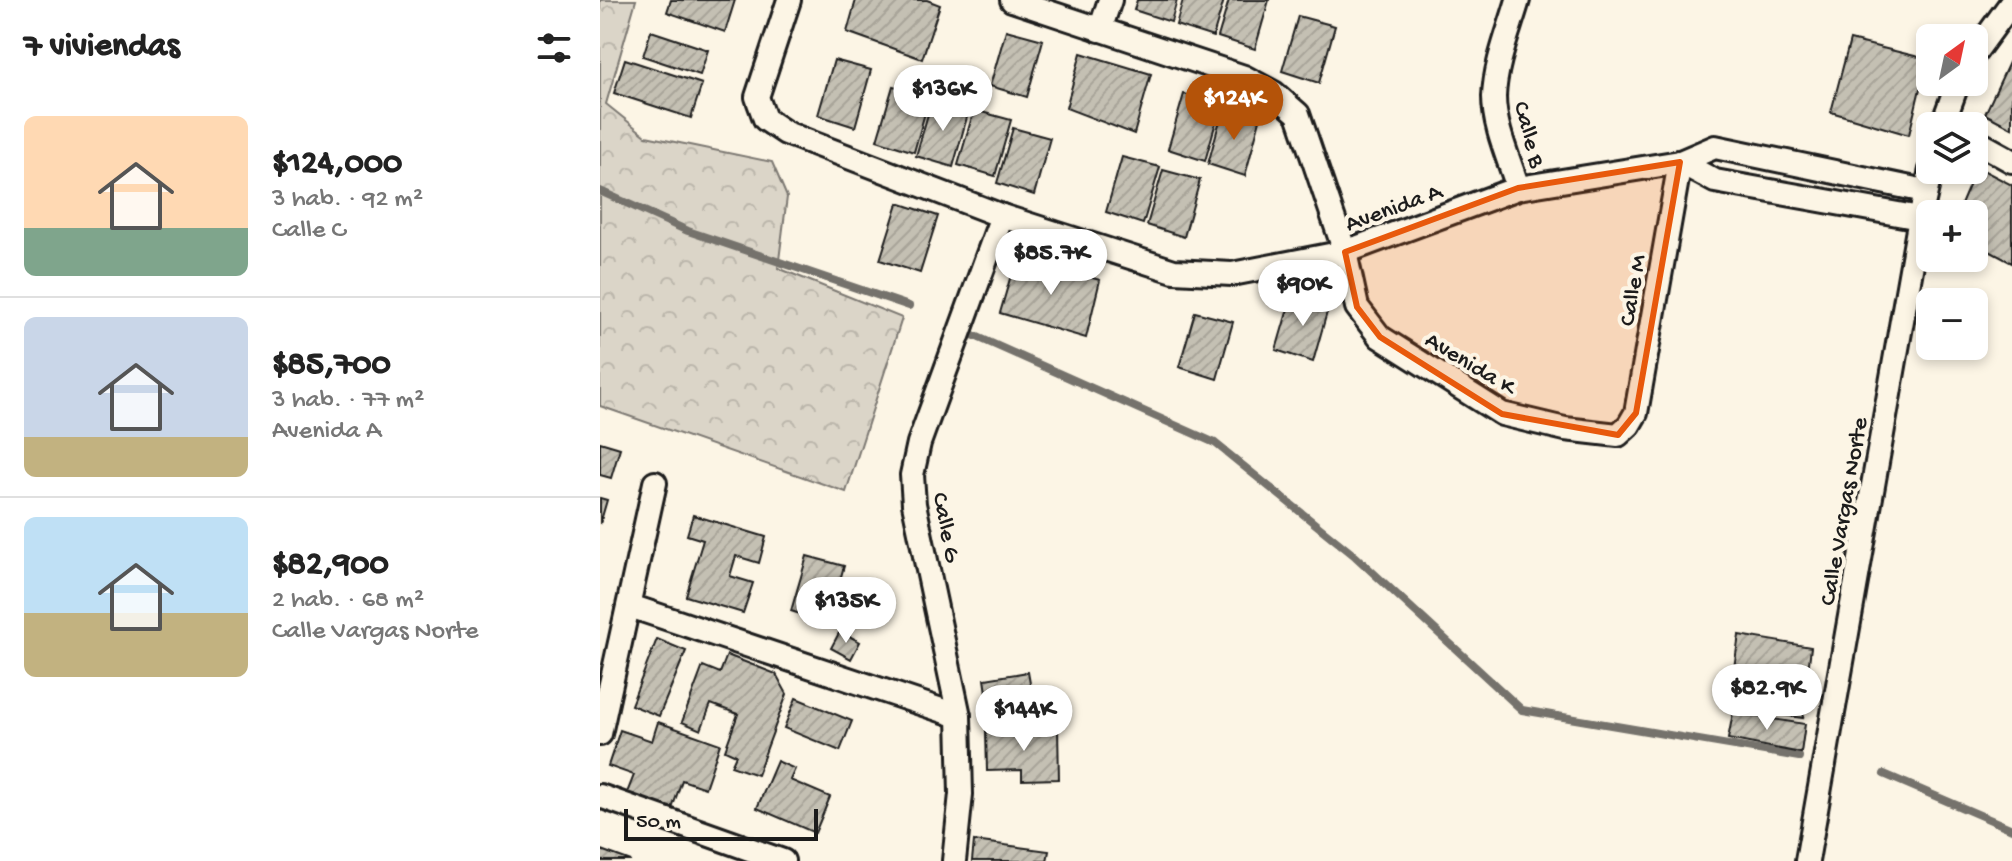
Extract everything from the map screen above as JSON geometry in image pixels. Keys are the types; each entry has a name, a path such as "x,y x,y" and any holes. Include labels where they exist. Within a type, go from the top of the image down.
{"street":[{"name":"Avenida A","path":"789,0 757,97 765,119 786,133 1002,216 1174,271 1232,274 1345,252 1518,188 1680,162 1715,147 1916,178"},
{"path":"1012,0 1244,77 1274,93 1298,114 1345,252"},
{"path":"1100,30 1110,0"},
{"name":"Calle B","path":"1518,0 1497,74 1494,97 1497,119 1518,188"},
{"path":"1988,35 2012,2"},
{"path":"1988,148 2012,161"},
{"path":"1680,162 1715,181 1916,217"},
{"name":"Calle M","path":"1629,425 1636,413 1680,162"},
{"name":"Calle G","path":"954,861 961,794 959,716 914,504 912,475 919,443 1002,216"},
{"name":"Calle Vargas Norte","path":"1807,861 1916,241"},
{"name":"Avenida K","path":"1345,252 1357,307 1380,337 1502,414 1565,429 1618,435 1629,425"},
{"path":"600,734 655,483"},
{"path":"630,606 959,716"},
{"path":"600,796 783,861"}],"highlighted area":[{"path":"1680,162 1636,413 1618,435 1502,414 1380,337 1357,307 1345,252 1518,188"}],"green space":[{"path":"600,0 636,0 606,104 646,136 772,162 787,197 778,268 902,318 846,492 600,406"}],"building":[{"path":"671,0 735,0 725,32 667,12"},
{"path":"856,0 927,0 940,5 922,59 847,32"},
{"path":"1137,0 1177,0 1171,22 1134,10"},
{"path":"1183,0 1224,0 1213,37 1176,25"},
{"path":"1229,0 1269,0 1255,49 1218,37"},
{"path":"1298,16 1335,26 1319,83 1282,71"},
{"path":"1006,30 1043,40 1027,97 990,86"},
{"path":"651,31 708,50 700,75 643,56"},
{"path":"1850,40 1916,56 1918,96 1909,135 1831,112"},
{"path":"1081,53 1151,74 1134,134 1066,108"},
{"path":"2012,56 2012,128 1986,112"},
{"path":"625,59 702,84 691,118 614,93"},
{"path":"834,60 871,70 855,127 818,115"},
{"path":"893,86 930,95 914,152 877,140"},
{"path":"1184,94 1221,104 1205,161 1168,149"},
{"path":"932,100 969,110 953,167 916,156"},
{"path":"1223,109 1260,120 1245,176 1208,164"},
{"path":"974,110 1011,120 995,176 958,165"},
{"path":"1013,128 1050,138 1034,195 997,183"},
{"path":"1122,157 1160,167 1143,224 1106,212"},
{"path":"1163,170 1200,180 1184,237 1147,225"},
{"path":"1988,173 2012,185 2012,263 1988,250 1988,200 1963,200 1970,184 1988,184"},
{"path":"898,203 938,216 920,273 880,260"},
{"path":"1016,258 1100,280 1086,338 1000,313"},
{"path":"1292,295 1329,305 1313,362 1276,350"},
{"path":"1195,312 1233,322 1217,379 1179,367"},
{"path":"600,442 620,448 611,478 600,475"},
{"path":"600,498 607,500 600,524"},
{"path":"693,515 766,537 759,563 736,556 730,576 753,583 743,613 686,596 703,540 687,535"},
{"path":"807,556 844,566 828,623 791,611"},
{"path":"840,631 860,642 851,659 831,648"},
{"path":"1739,635 1811,647 1807,679 1734,668"},
{"path":"657,639 686,651 659,716 631,705"},
{"path":"727,655 776,674 787,694 757,775 731,766 736,755 725,750 738,714 711,704 701,730 682,722 703,666 720,673"},
{"path":"1028,672 1032,695 1046,693 1049,717 992,726 985,679"},
{"path":"1736,674 1808,685 1803,718 1731,707"},
{"path":"796,698 852,721 840,751 784,728"},
{"path":"1733,713 1805,724 1801,753 1728,739"},
{"path":"658,722 720,744 705,788 682,780 672,809 627,793 634,775 608,766 620,730 652,741"},
{"path":"1058,729 1059,779 1022,780 1022,770 987,771 986,731"},
{"path":"777,761 795,769 790,780 830,797 815,833 757,808"},
{"path":"974,841 1049,851 1047,861 972,861"},
{"path":"601,850 631,861 600,861"}],"waterway":[{"path":"600,191 688,231 909,306"},
{"path":"973,335 1215,443 1355,556 1522,710 1799,757"},
{"path":"1884,774 2012,829"}]}
